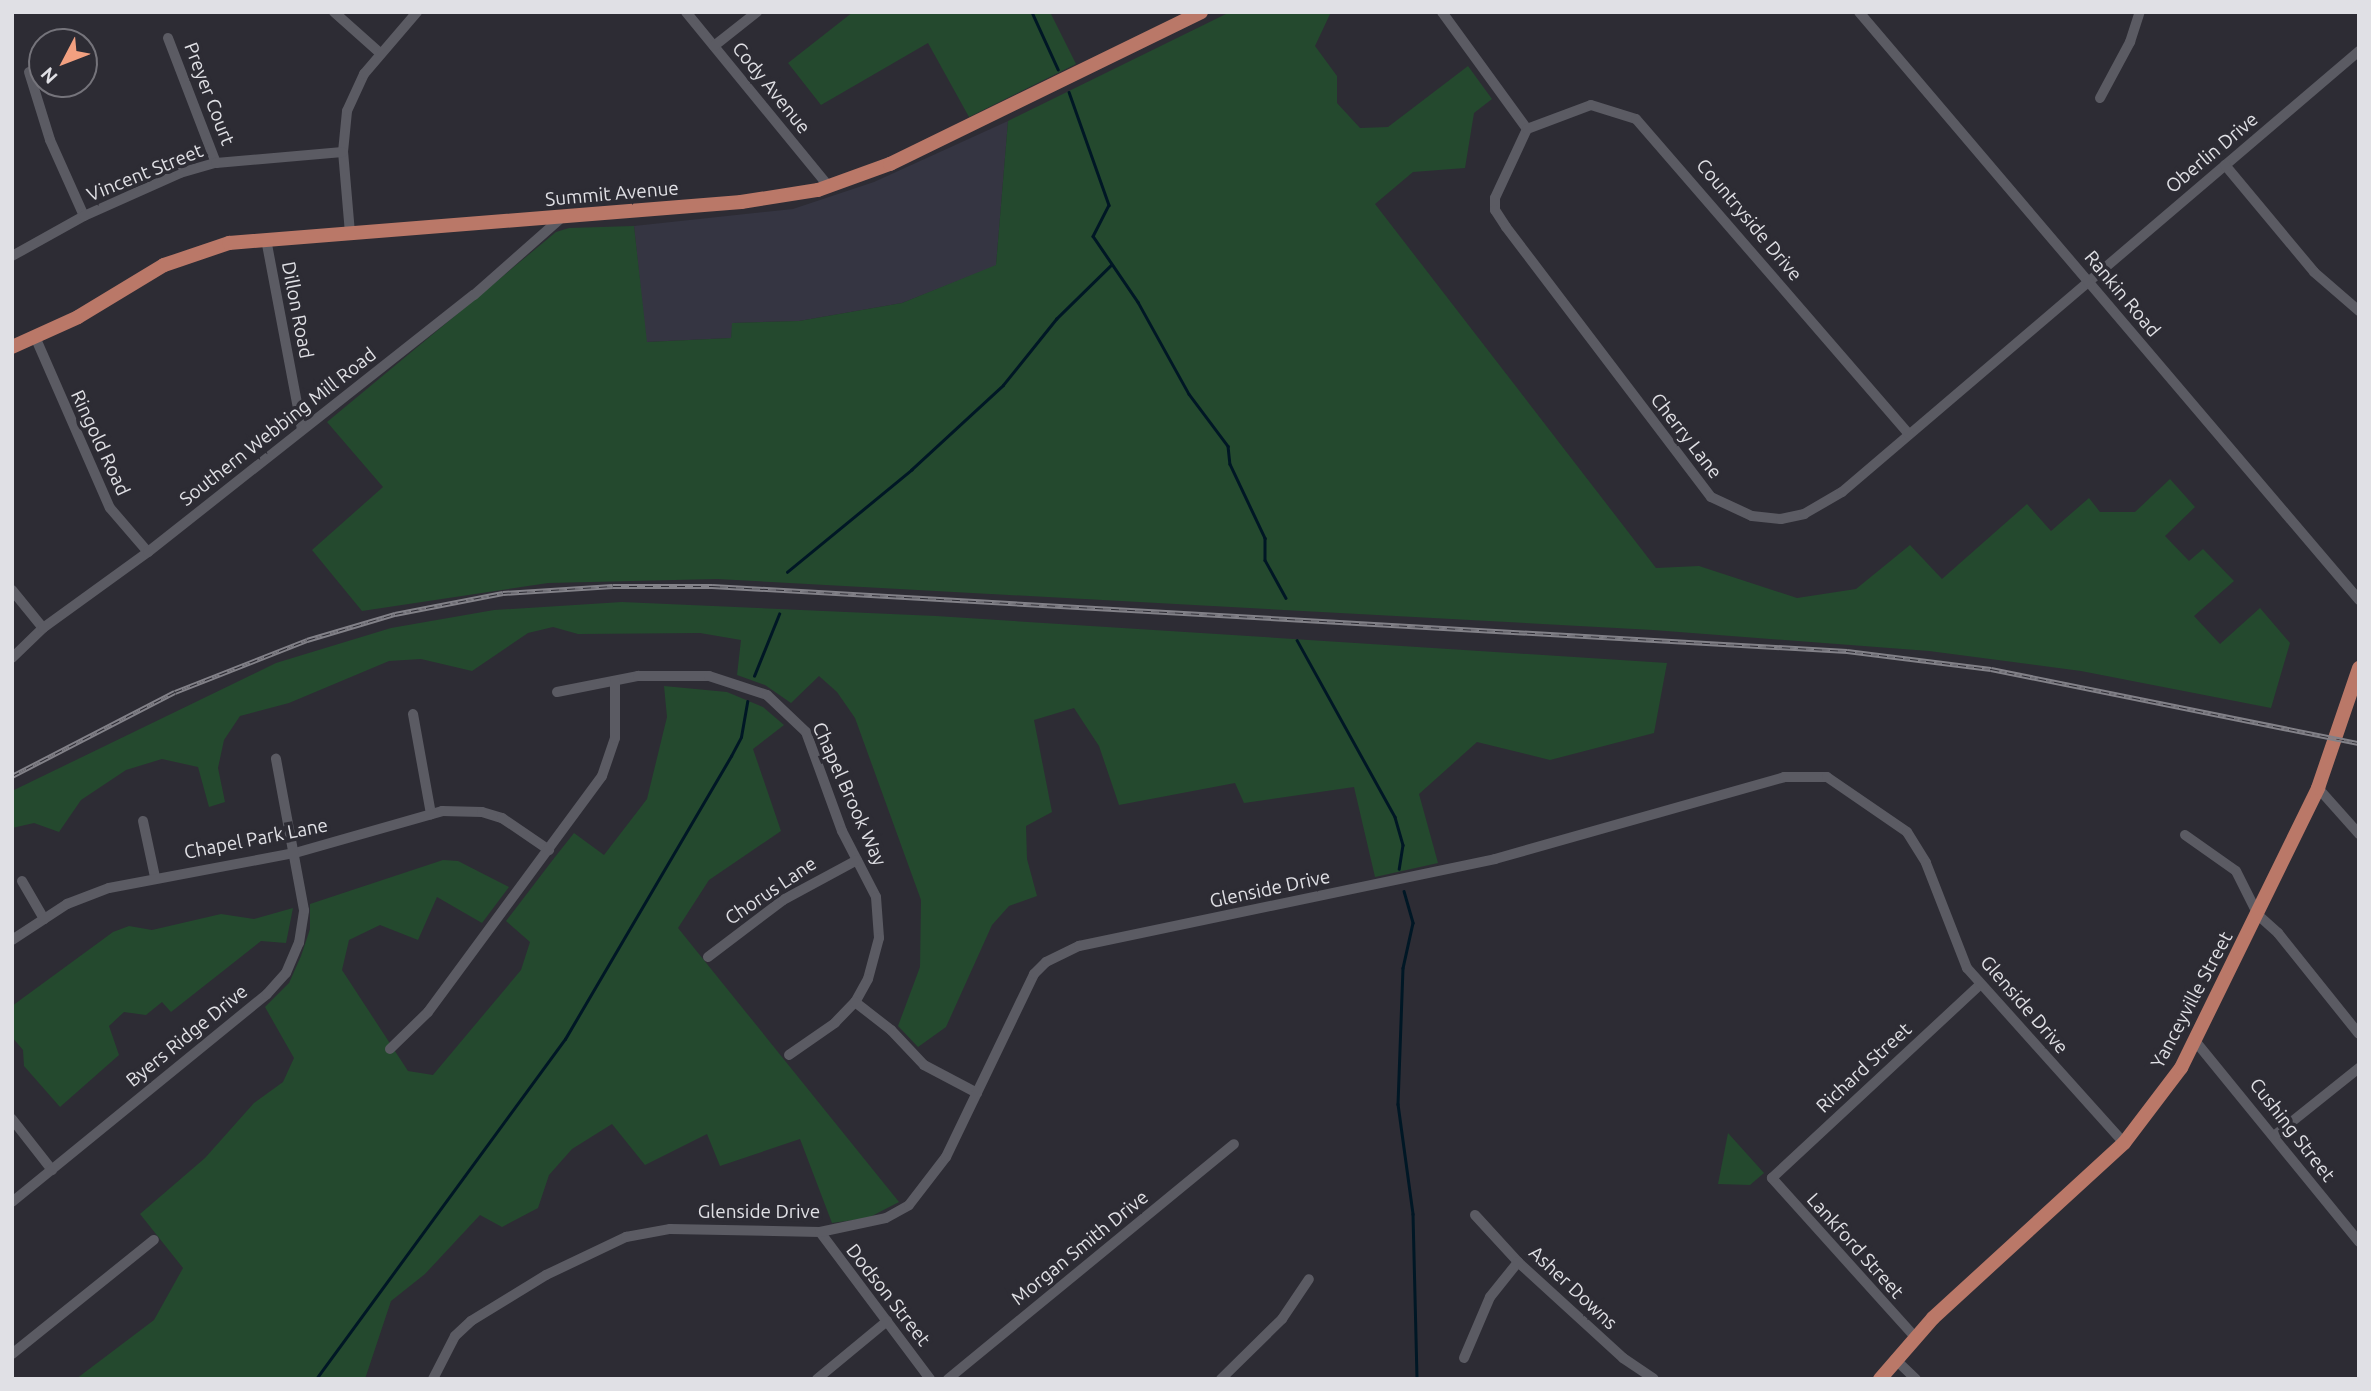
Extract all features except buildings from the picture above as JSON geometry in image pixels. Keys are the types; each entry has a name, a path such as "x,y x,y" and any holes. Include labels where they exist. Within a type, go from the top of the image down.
{"main road":[{"name":"Summit Avenue","path":"12,347 36,339 186,255 266,239 741,202 828,187 890,164 1201,12"},
{"name":"Yanceyville Street","path":"1880,1379 1915,1337 2124,1143 2196,1042 2318,788 2359,668"}],"street":[{"path":"334,12 380,53"},
{"path":"350,233 343,152 354,90 380,53 417,12"},
{"name":"Cody Avenue","path":"685,12 828,187"},
{"path":"714,46 757,12"},
{"path":"1442,12 1527,129"},
{"path":"2099,98 2130,42 2140,12"},
{"name":"Rankin Road","path":"1862,13 2359,600"},
{"name":"Preyer Court","path":"168,38 216,163"},
{"name":"Oberlin Drive","path":"2088,282 2359,51"},
{"path":"37,98 50,139 83,216"},
{"name":"Countryside Drive","path":"1527,129 1567,110 1591,105 1636,119 1909,434"},
{"name":"Cherry Lane","path":"1527,129 1499,184 1495,210 1711,497 1752,516 1804,514 1842,492 2088,282"},
{"name":"Vincent Street","path":"12,256 83,216 160,181 216,163 343,152"},
{"path":"2225,165 2314,272 2359,311"},
{"name":"Southern Webbing Mill Road","path":"12,658 43,628 148,552 474,295 561,218"},
{"name":"Dillon Road","path":"266,239 302,429"},
{"name":"Ringold Road","path":"36,339 110,508 148,552"},
{"path":"12,590 43,628"},
{"name":"Chapel Brook Way","path":"557,692 673,673 709,677 740,684 780,704 806,732 857,860 876,897 879,938 868,979 855,1002 835,1023 789,1055"},
{"path":"390,1049 428,1012 589,796 611,754 618,721 615,682"},
{"path":"413,714 431,814"},
{"name":"Byers Ridge Drive","path":"12,1202 267,994 286,972 299,943 304,910 276,759"},
{"name":"Glenside Drive","path":"433,1379 456,1336 471,1321 546,1275 626,1237 670,1230 820,1232 886,1218 909,1205 946,1157 1034,974 1046,962 1079,946 1495,859 1784,777 1827,777 1907,832 1926,863 1956,950 1980,985 2124,1143"},
{"path":"2318,788 2359,834"},
{"name":"Chapel Park Lane","path":"12,940 84,895 155,877 295,853 431,814 482,812 502,818 549,850"},
{"path":"143,821 155,877"},
{"path":"2185,835 2217,854 2236,871 2258,915 2278,933 2359,1034"},
{"name":"Chorus Lane","path":"708,957 783,900 857,860"},
{"path":"22,881 44,919"},
{"name":"Richard Street","path":"1772,1178 1980,985"},
{"path":"855,1002 891,1031 923,1065 977,1093"},
{"name":"Cushing Street","path":"2196,1042 2359,1242"},
{"path":"2274,1136 2359,1068"},
{"path":"12,1119 52,1170"},
{"name":"Morgan Smith Drive","path":"948,1379 1234,1144"},
{"name":"Lankford Street","path":"1772,1178 1915,1337"},
{"name":"Asher Downs","path":"1475,1215 1518,1262 1623,1358 1654,1379"},
{"name":"Dodson Street","path":"820,1232 930,1379"},
{"path":"12,1354 154,1240"},
{"path":"1464,1358 1490,1297 1518,1262"},
{"path":"1221,1379 1282,1319 1310,1279"},
{"path":"817,1379 887,1321"},
{"path":"1895,1359 1916,1379"}],"shaded area":[{"path":"1008,121 996,266 902,303 799,321 733,323 731,338 646,342 634,226 793,209 874,182"}],"green space":[{"path":"853,12 1050,12 1076,64 969,117 928,43 821,105 788,63"},
{"path":"1230,12 1331,12 1315,46 1337,76 1337,103 1360,128 1388,127 1468,66 1492,99 1474,113 1465,168 1413,172 1375,204 1656,568 1699,566 1797,598 1856,589 1910,545 1942,579 2027,504 2051,531 2089,498 2100,512 2135,512 2170,479 2195,507 2165,536 2189,561 2203,549 2234,581 2194,616 2220,644 2260,608 2290,643 2271,708 2081,671 1929,651 1653,630 717,579 548,583 362,611 312,550 383,487 327,422 556,232 569,228 634,226 647,342 731,338 732,323 799,321 902,303 996,265 1008,121"},
{"path":"622,602 936,616 1667,663 1654,733 1550,760 1477,742 1419,794 1438,863 1375,877 1354,787 1244,803 1235,783 1119,805 1099,746 1074,708 1034,720 1052,812 1026,826 1027,859 1037,896 1009,906 992,925 946,1027 918,1047 898,1026 920,967 921,900 855,718 837,692 819,676 791,703 765,685 737,675 741,640 700,633 578,634 553,627 528,633 472,671 421,659 389,661 289,703 240,716 224,740 218,768 225,802 209,807 198,767 162,759 126,770 81,800 59,832 34,823 12,828 12,791 276,663 391,628 494,610"},
{"path":"664,686 727,692 763,707 784,725 753,749 781,831 709,880 678,928 899,1202 868,1218 832,1223 800,1139 720,1166 707,1134 645,1165 612,1124 572,1149 549,1175 538,1208 502,1227 480,1215 425,1274 391,1301 365,1379 76,1379 154,1320 183,1268 140,1214 205,1158 254,1103 283,1082 294,1058 265,1007 289,983 301,956 310,929 310,904 443,860 458,861 509,887 482,923 437,897 418,940 380,925 349,940 342,970 408,1071 433,1075 521,970 530,942 506,921 555,857 574,833 604,855 647,799 667,717"},
{"path":"293,908 286,943 261,941 171,1012 162,1002 146,1015 124,1012 109,1026 119,1055 60,1107 24,1066 23,1050 12,1037 12,1006 113,932 129,926 152,930 221,914 254,919"},
{"path":"1728,1133 1764,1173 1750,1185 1718,1184"}],"waterway":[{"path":"1032,12 1058,69"},
{"path":"1069,92 1109,205 1093,236 1138,302 1189,394 1228,446 1230,464 1265,538 1265,560 1286,598"},
{"path":"787,572 911,470 1003,385 1056,319 1111,265"},
{"path":"754,676 779,614"},
{"path":"1297,640 1395,817 1403,845 1399,869"},
{"path":"316,1379 565,1039 731,756 741,737 747,702"},
{"path":"1404,891 1413,923 1403,968 1398,1104 1413,1214 1417,1379"}],"railway":[{"path":"12,776 175,692 307,640 395,614 503,593 613,586 712,586 1847,651 1991,669 2359,743"}]}
